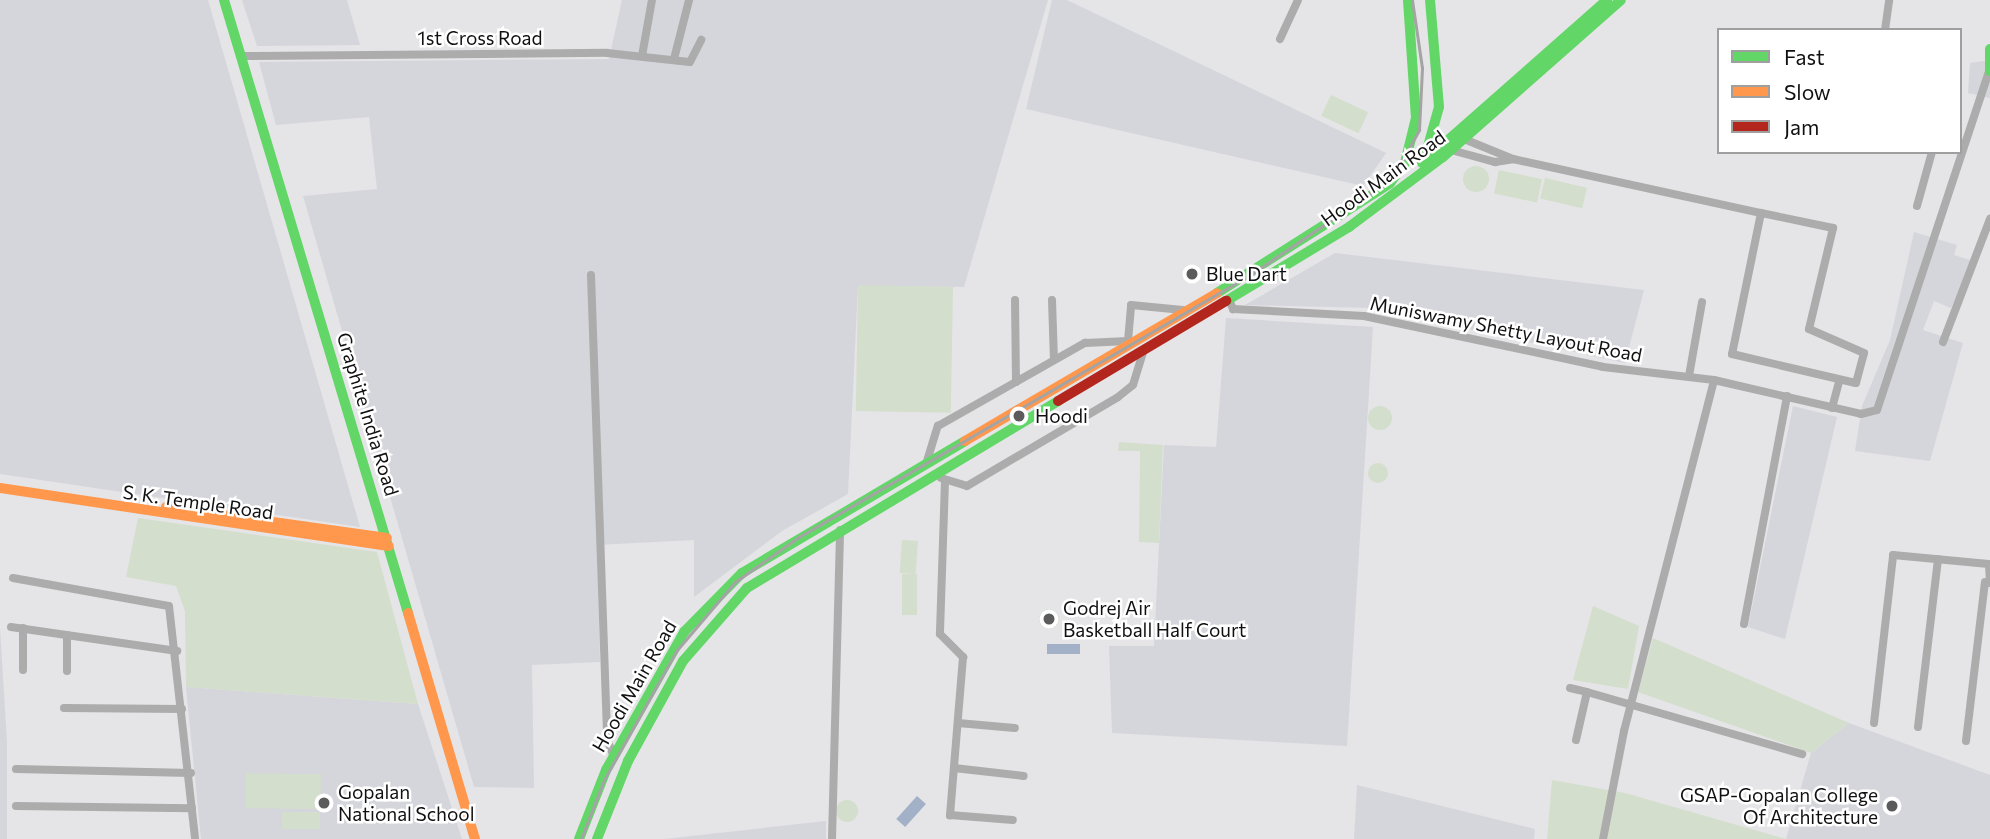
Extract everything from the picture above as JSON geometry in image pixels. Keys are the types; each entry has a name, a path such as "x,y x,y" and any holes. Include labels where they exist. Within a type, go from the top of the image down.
{"main road":[{"name":"Graphite India Road","path":"224,0 475,839"},
{"name":"Hoodi Main Road","path":"579,839 614,757 684,632 742,573 1128,341 1334,222 1398,175 1416,118 1408,0"},
{"path":"1424,166 1439,107 1437,32 1430,0"},
{"name":"Hoodi Main Road","path":"1424,166 1464,139 1606,0"},
{"name":"Hoodi Main Road","path":"597,839 628,761 699,640 747,588 934,474 1230,302 1340,233 1414,178 1424,166 1620,0"},
{"path":"1989,71 1990,50"},
{"path":"1334,222 1340,233"},
{"name":"S. K. Temple Road","path":"2,488 388,542"}],"street":[{"path":"642,56 652,0"},
{"path":"689,0 674,59 696,60 701,40"},
{"path":"1280,39 1298,0"},
{"path":"1885,28 1889,0"},
{"name":"1st Cross Road","path":"242,56 642,56 674,59"},
{"name":"Muniswamy Shetty Layout Road","path":"1230,302 1233,309 1364,316 1603,367 1714,380 1861,414 1877,410 1887,394 1989,71"},
{"path":"1464,139 1513,159 1833,228 1809,329 1865,354 1860,379 1839,381 1732,354 1761,213"},
{"path":"1451,150 1495,162 1513,159"},
{"path":"1917,206 1931,154"},
{"path":"1942,342 1990,219"},
{"path":"591,275 607,739 614,757"},
{"path":"1015,300 1016,382"},
{"path":"1052,300 1054,359"},
{"path":"1689,376 1702,302"},
{"path":"1128,341 1131,305 1183,310"},
{"name":"Hoodi Main Road","path":"927,461 938,426 1054,359 1098,340 1128,341"},
{"path":"934,474 945,481 967,486 1133,386 1143,353"},
{"path":"1603,839 1631,703 1714,380"},
{"path":"1832,408 1839,381"},
{"path":"1744,624 1787,396"},
{"path":"945,481 940,634 963,657 950,815 1013,820"},
{"path":"832,839 840,530"},
{"path":"1874,723 1893,555 1989,564 1966,741"},
{"path":"1918,727 1938,559"},
{"path":"13,578 169,606 191,773 195,839"},
{"path":"11,627 177,651"},
{"path":"23,628 23,670"},
{"path":"67,635 67,671"},
{"path":"1570,688 1631,703 1802,754"},
{"path":"1576,740 1587,692"},
{"path":"64,708 182,709"},
{"path":"958,723 1015,728"},
{"path":"954,768 1024,776"},
{"path":"16,769 191,773"},
{"path":"16,806 192,808"}],"shaded area":[{"path":"0,0 208,0 360,527 0,474"},
{"path":"242,0 347,0 360,45 257,46"},
{"path":"622,0 1048,0 964,287 858,286 848,494 782,531 694,597 694,540 597,545 600,662 532,665 534,788 474,787 303,196 377,189 369,117 276,125 259,62 609,59"},
{"path":"1052,0 1067,0 1386,153 1363,186 1026,109"},
{"path":"1990,60 1990,98 1968,93 1970,63"},
{"path":"1914,232 1957,245 1954,255 1973,261 1951,308 1934,301 1923,330 1963,343 1930,461 1855,451 1862,406 1890,340"},
{"path":"1335,253 1644,290 1625,363 1371,308 1245,305"},
{"path":"1226,318 1373,327 1347,746 1112,733 1109,646 1154,646 1164,445 1216,447"},
{"path":"1793,406 1837,417 1785,639 1748,627"},
{"path":"0,628 7,742 7,839 0,839"},
{"path":"186,687 418,704 462,839 201,839"},
{"name":"GSAP-Gopalan College Of Architecture","path":"1849,723 1990,775 1990,839 1786,839 1811,753"},
{"path":"1357,785 1535,829 1534,839 1354,839"},
{"path":"826,821 826,839 664,839"}],"green space":[{"path":"1331,95 1368,112 1358,133 1321,116"},
{"path":"1476,166 1485,170 1489,179 1485,188 1476,192 1467,188 1463,179 1467,170"},
{"path":"1499,170 1542,179 1537,203 1494,193"},
{"path":"1545,178 1587,188 1582,208 1540,198"},
{"path":"858,285 953,287 951,413 856,411"},
{"path":"1380,406 1388,410 1392,418 1388,426 1380,430 1372,426 1368,418 1372,410"},
{"path":"1119,442 1163,445 1159,543 1139,542 1140,451 1118,451"},
{"path":"1374,463 1382,463 1388,473 1382,483 1374,483 1368,477 1368,469"},
{"path":"138,518 377,552 418,704 186,687 185,611 176,586 126,577"},
{"path":"902,540 918,541 916,574 900,573"},
{"path":"902,574 917,574 917,615 902,615"},
{"path":"1593,606 1639,626 1628,689 1573,680"},
{"name":"Godrej Air Basketball Half Court","path":"1045,609 1053,609 1059,619 1053,629 1045,629 1039,623 1039,615"},
{"path":"1653,638 1849,723 1811,753 1638,692"},
{"path":"246,773 321,774 320,809 245,808"},
{"path":"1552,780 1625,793 1786,839 1547,839"},
{"path":"847,800 855,803 858,811 855,819 847,822 839,819 836,811 839,803"},
{"path":"282,812 320,812 320,829 282,829"}],"water":[{"path":"1047,644 1080,644 1080,654 1047,654"},
{"path":"917,796 926,804 905,827 896,819"}],"railway":[{"path":"581,839 604,780 677,650 735,582 799,537 1250,275 1392,179 1419,130 1422,68 1412,0"}],"traffic: fast":[{"path":"224,0 408,613"},
{"path":"1217,293 1390,183 1405,163 1416,118 1408,0"},
{"path":"1425,157 1439,107 1430,0"},
{"path":"1422,163 1607,0"},
{"path":"1226,301 1349,227 1443,157 1621,0"},
{"path":"1990,49 1990,71"},
{"path":"597,839 628,761 683,661 747,588 1058,401"},
{"path":"579,839 606,770 684,632 742,573 965,441"}],"traffic: slow":[{"path":"965,441 1217,293"},
{"path":"0,488 389,546"},
{"path":"166,507 387,538"},
{"path":"408,613 475,839"}],"traffic: jam":[{"path":"1058,401 1226,301"}],"place":[{"name":"Blue Dart","path":"1192,274"},
{"name":"Hoodi","path":"1019,416"},
{"name":"Godrej Air Basketball Half Court","path":"1049,619"},
{"name":"Gopalan National School","path":"324,803"},
{"name":"GSAP-Gopalan College Of Architecture","path":"1892,806"}]}
